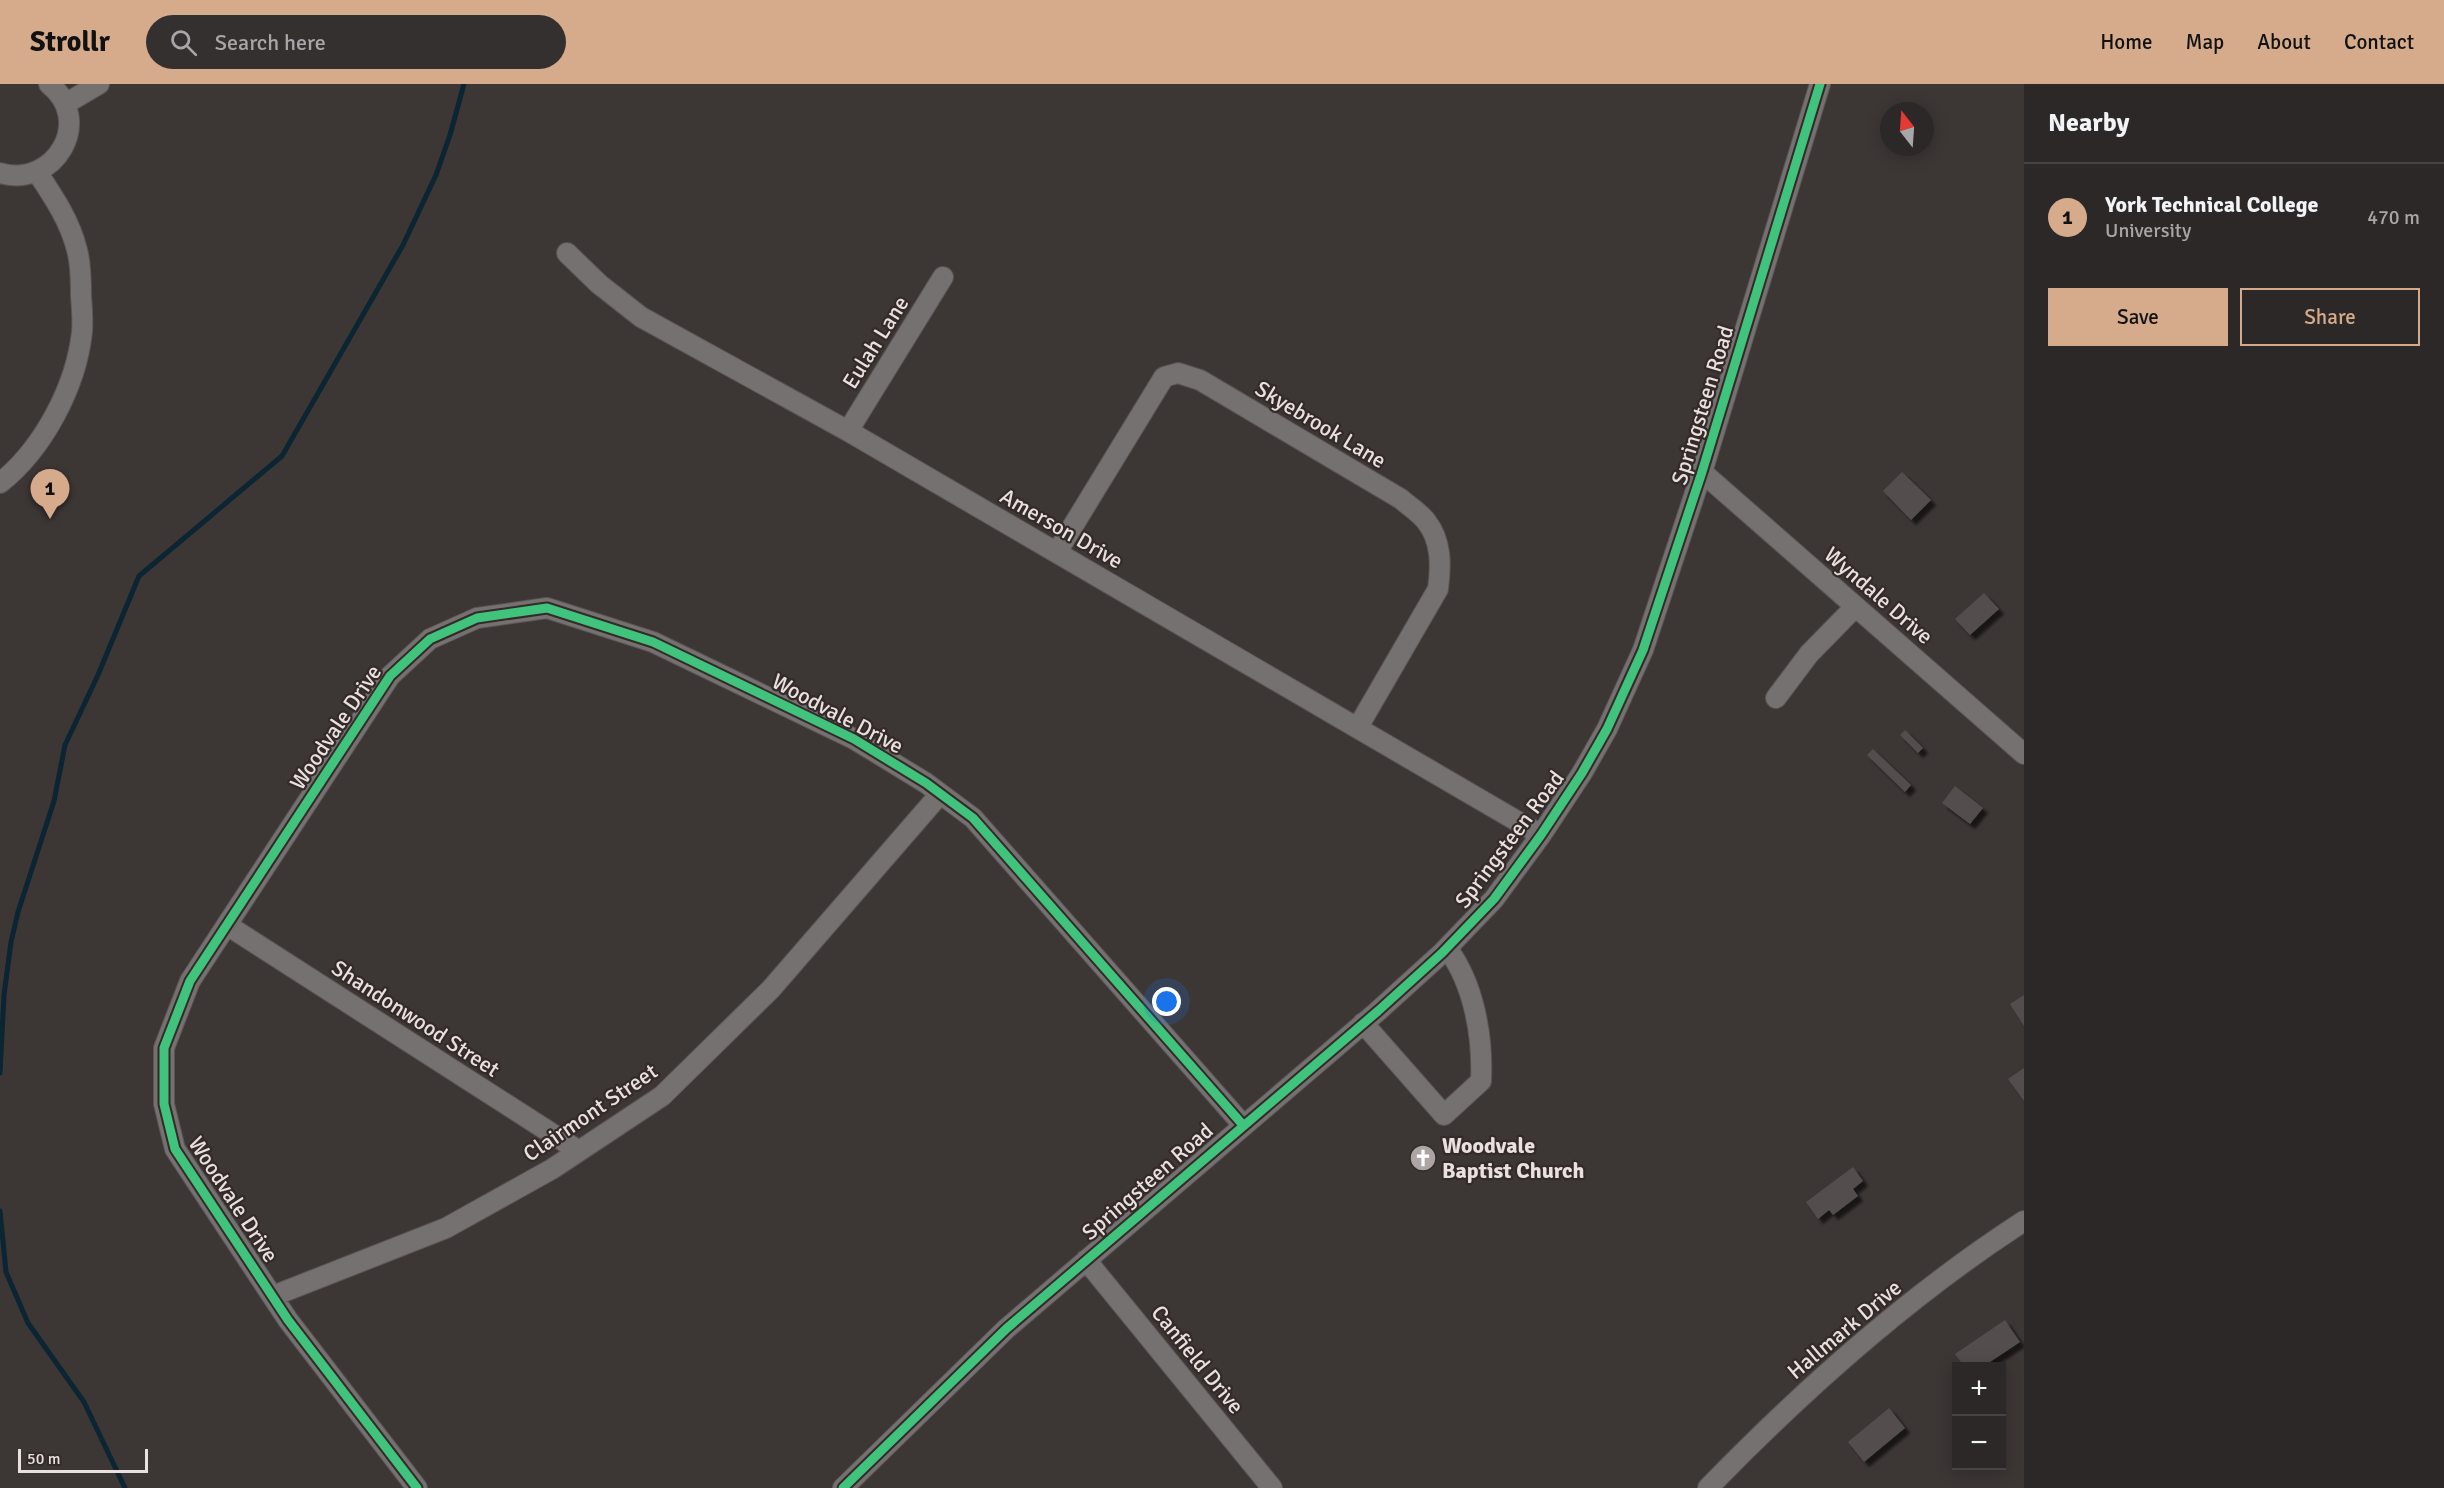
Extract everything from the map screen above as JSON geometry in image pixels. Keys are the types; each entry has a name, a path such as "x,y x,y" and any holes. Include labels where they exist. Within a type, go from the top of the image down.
{"street":[{"path":"0,173 20,176 37,172 51,164 65,144 69,120 65,104 50,84"},
{"path":"65,104 99,84"},
{"name":"Springsteen Road","path":"843,1488 1006,1329 1363,1023 1447,948 1494,899 1541,835 1597,746 1642,650 1702,472 1820,84"},
{"path":"0,483 12,473 44,436 68,388 82,333 78,250 61,210 37,172"},
{"name":"Amerson Drive","path":"567,253 599,284 641,317 848,431 1541,835"},
{"name":"Eulah Lane","path":"848,431 943,277"},
{"name":"Skyebrook Lane","path":"1057,552 1164,377 1178,373 1200,380 1401,499 1426,522 1436,541 1441,564 1438,589 1358,727"},
{"name":"Wyndale Drive","path":"1702,472 2024,754"},
{"path":"1776,698 1809,654 1856,607"},
{"name":"Woodvale Drive","path":"417,1488 288,1320 175,1149 164,1104 164,1048 190,981 390,676 430,639 477,618 547,608 653,642 854,740 940,794 973,818 1243,1125"},
{"name":"Clairmont Street","path":"273,1296 446,1228 552,1168 662,1096 771,989 940,794"},
{"name":"Shandonwood Street","path":"227,926 579,1151"},
{"path":"1363,1023 1444,1115 1481,1081 1483,1052 1470,996 1460,966 1447,948"},
{"name":"Hallmark Drive","path":"1708,1488 1766,1428 1870,1336 1969,1256 2024,1221"},
{"name":"Canfield Drive","path":"1086,1260 1272,1488"}],"building":[{"path":"1902,472 1931,500 1911,520 1883,491"},
{"path":"1984,593 1999,609 1970,635 1955,619"},
{"path":"1905,730 1923,748 1918,753 1900,735"},
{"path":"1873,749 1911,785 1905,792 1867,755"},
{"path":"1955,786 1983,808 1970,824 1942,803"},
{"path":"2024,995 2024,1026 2010,1004"},
{"path":"2024,1068 2024,1101 2008,1079"},
{"path":"1853,1167 1863,1181 1853,1189 1858,1196 1833,1215 1829,1210 1818,1219 1806,1202"},
{"path":"2005,1320 2020,1342 1990,1362 1961,1362 1955,1354"},
{"path":"1889,1408 1905,1428 1864,1462 1848,1442"}],"waterway":[{"path":"0,1073 4,995 11,942 18,912 54,801 65,745 98,675 139,576 282,456 403,245 436,175 464,84"},
{"path":"0,1211 6,1272 28,1323 84,1402 125,1488"}],"cycle path":[{"path":"843,1488 1006,1329 1378,1011 1442,953 1494,899 1541,835 1582,773 1607,729 1643,650 1702,472 1820,84"},
{"path":"417,1488 288,1320 175,1149 164,1104 164,1048 190,981 390,676 430,639 477,618 547,608 653,642 854,739 926,783 973,818 1243,1125"}],"place":[{"name":"York Technical College","path":"50,519"},
{"name":"Woodvale Baptist Church","path":"1423,1158"}]}
